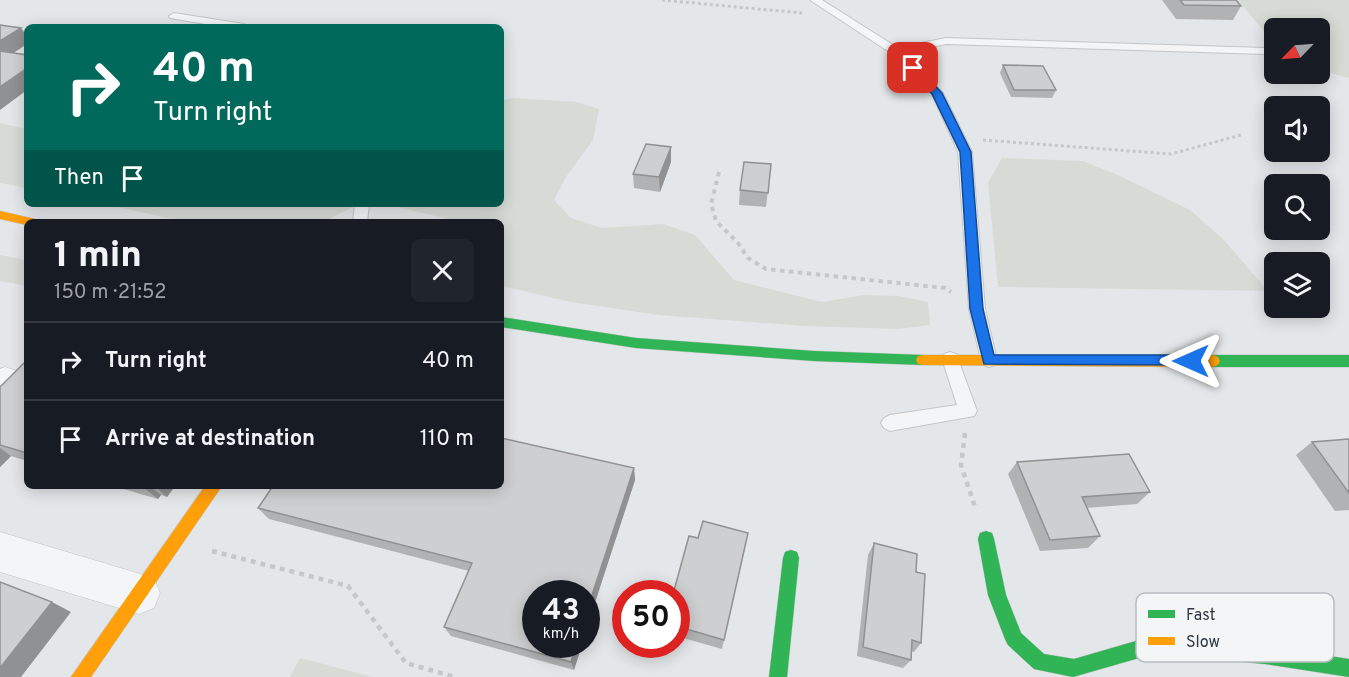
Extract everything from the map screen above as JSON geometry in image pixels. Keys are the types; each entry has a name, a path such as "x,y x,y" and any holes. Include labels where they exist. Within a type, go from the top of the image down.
{"main road":[{"path":"0,215 24,220"},
{"path":"504,321 644,344 747,353 989,360 1349,361"},
{"path":"80,677 212,489"},
{"path":"986,539 997,595 1014,639 1040,663 1074,668 1136,650"},
{"path":"778,677 791,558"},
{"path":"1310,662 1349,668"}],"street":[{"path":"0,552 139,593"}],"lane":[{"path":"815,0 901,55 937,93 965,152 977,309 989,360"},
{"path":"174,16 225,24"},
{"path":"901,55 915,47 946,41 1264,51"},
{"path":"890,423 968,411 950,359"}],"path":[{"path":"662,0 772,9 841,18"},
{"path":"959,139 1171,154 1241,135"},
{"path":"719,172 711,204 716,221 738,243 748,258 766,269 945,288 977,309"},
{"path":"968,411 961,465 986,539"},
{"path":"176,540 348,586 406,663 455,677"}],"shaded area":[{"path":"1238,0 1349,0 1349,78 1330,73 1330,18 1264,18 1264,32"},
{"path":"512,98 577,102 599,109 593,140 566,177 554,200 571,218 602,228 663,224 695,235 734,280 822,302 863,295 898,296 928,302 930,325 898,329 804,326 659,315 571,302 504,287 504,219 449,219 397,207 504,207 504,100"},
{"path":"0,123 24,128 24,187 0,183"},
{"path":"1002,158 1083,161 1190,210 1224,240 1264,286 1264,291 998,287 988,183"},
{"path":"118,207 353,207 329,219 172,219"},
{"path":"0,255 24,259 24,285 0,281"},
{"path":"300,658 373,677 290,677"}],"building":[{"path":"1180,0 1236,0 1241,6 1184,5"},
{"path":"0,25 21,28 0,41"},
{"path":"0,51 24,55 24,70 0,87"},
{"path":"1003,65 1043,66 1056,90 1014,90"},
{"path":"646,144 671,147 659,177 633,174"},
{"path":"744,162 771,164 768,193 740,190"},
{"path":"24,363 24,452 0,445 0,387"},
{"path":"504,439 634,468 597,580 522,580 522,648 444,627 472,563 258,508 271,489 504,489"},
{"path":"1349,439 1349,493 1312,442"},
{"path":"1129,454 1150,492 1082,497 1100,536 1050,540 1017,462"},
{"path":"703,521 748,533 724,640 690,630 690,580 677,580 689,536 698,538"},
{"path":"874,543 917,554 916,572 925,574 921,643 912,640 911,660 863,647"},
{"path":"0,582 52,602 0,668"},
{"path":"556,658 572,658 571,662"}],"traffic: fast":[{"path":"504,322 636,343 814,356 923,360"},
{"path":"1213,361 1349,361"},
{"path":"986,539 997,595 1014,639 1040,663 1074,668 1136,650"},
{"path":"778,677 791,558"},
{"path":"1310,662 1349,668"}],"traffic: slow":[{"path":"0,215 24,220"},
{"path":"923,360 1213,361"},
{"path":"80,677 212,489"}],"route":[{"path":"913,68 937,93 965,152 977,309 989,360 1191,361"}]}
